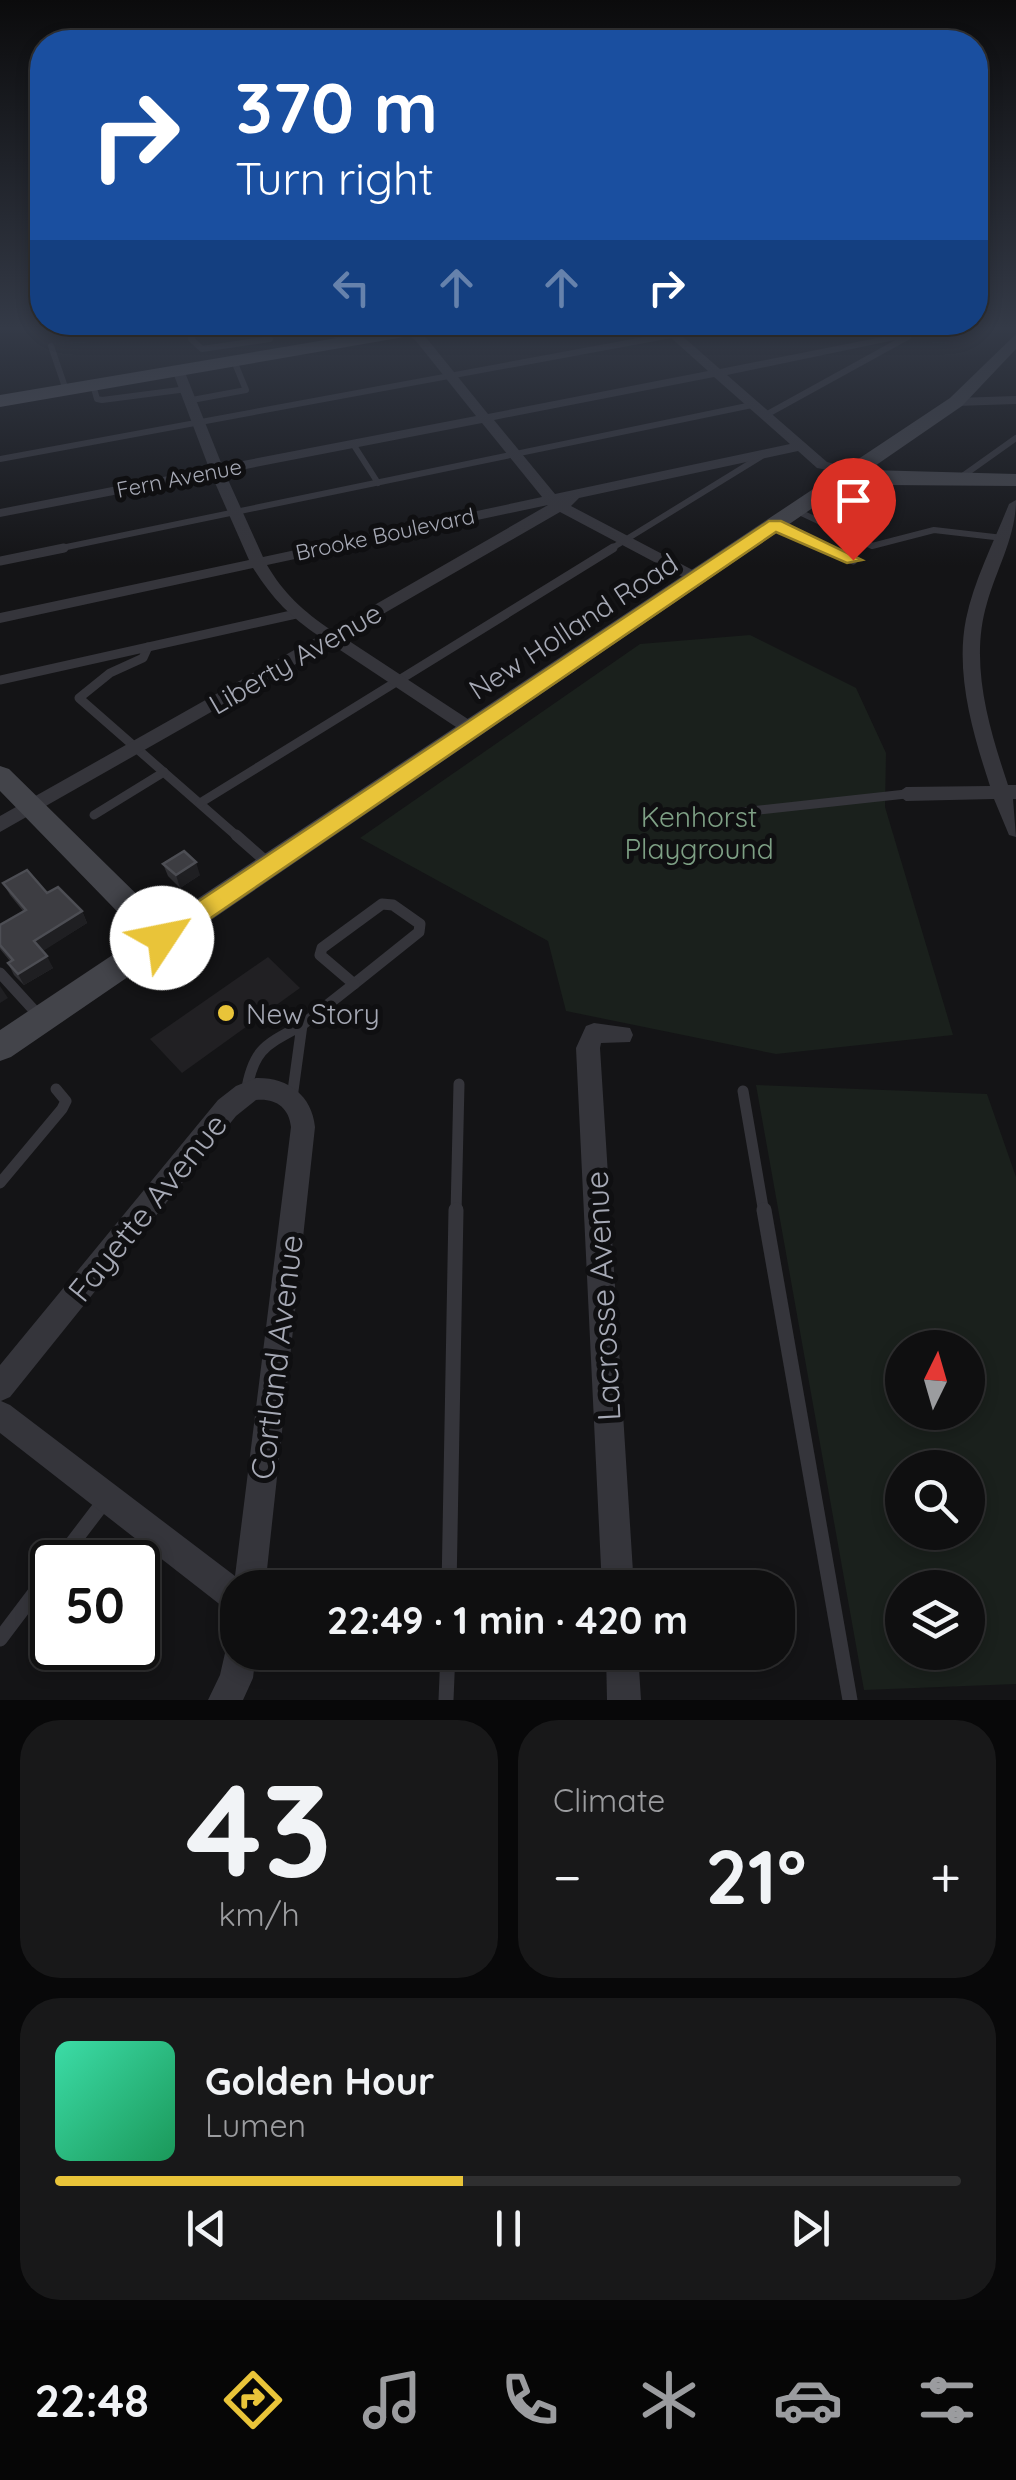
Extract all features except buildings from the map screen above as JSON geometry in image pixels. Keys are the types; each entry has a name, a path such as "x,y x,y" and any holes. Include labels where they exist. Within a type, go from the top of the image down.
{"main road":[{"name":"New Holland Road","path":"0,1047 948,407"},
{"path":"849,472 879,478 1016,480"},
{"path":"0,775 162,938"}],"street":[{"path":"195,407 217,470 279,597 296,614 471,729"},
{"path":"476,407 555,503 698,579"},
{"name":"Fern Avenue","path":"0,514 540,407"},
{"path":"755,407 822,464 849,472"},
{"path":"769,451 800,446"},
{"name":"Liberty Avenue","path":"0,825 334,636 555,503 588,490 769,451"},
{"name":"Brooke Boulevard","path":"0,618 555,503"},
{"path":"1016,504 978,606 972,636 977,704 994,759 1011,790 1016,830"},
{"path":"906,794 1011,790"},
{"name":"Lacrosse Avenue","path":"617,1570 588,1048 594,1034 622,1035"},
{"name":"Fayette Avenue","path":"0,1387 237,1100 272,1090 292,1099"},
{"name":"Cortland Avenue","path":"251,1570 303,1127 302,1112 292,1099"},
{"path":"0,1415 220,1585"},
{"path":"225,1700 237,1670"},
{"path":"623,1670 624,1700"}],"lane":[{"path":"0,458 276,407"},
{"path":"0,561 741,407"},
{"path":"764,416 780,407"},
{"path":"956,480 1016,438"},
{"path":"353,444 378,484"},
{"path":"200,803 769,451"},
{"path":"785,517 872,546 934,530 1004,538"},
{"path":"785,517 853,560"},
{"path":"0,680 296,614"},
{"path":"148,647 143,658 110,673 79,698 270,865"},
{"path":"94,815 164,772"},
{"path":"696,817 906,794"},
{"path":"237,1100 255,1051 302,1024 354,984 419,932 420,924 393,905 382,904 322,948 320,956 354,984"},
{"path":"0,974 42,1019"},
{"path":"292,1099 302,1024"},
{"path":"450,1570 459,1084"},
{"path":"0,1183 62,1109 63,1093 56,1088"},
{"path":"744,1091 850,1700"},
{"path":"75,1540 107,1499"},
{"path":"0,1639 30,1599"},
{"path":"446,1700 447,1670"}],"shaded area":[{"name":"New Story","path":"268,957 300,988 182,1073 150,1039"}],"green space":[{"name":"Kenhorst Playground","path":"750,635 856,688 886,753 885,807 953,1035 776,1054 566,1011 548,941 360,838 640,644"},
{"path":"756,1085 987,1094 1016,1177 1016,1684 864,1690"}],"place":[{"name":"New Story","path":"226,1013"}],"route":[{"path":"162,938 775,525 853,560"}]}
